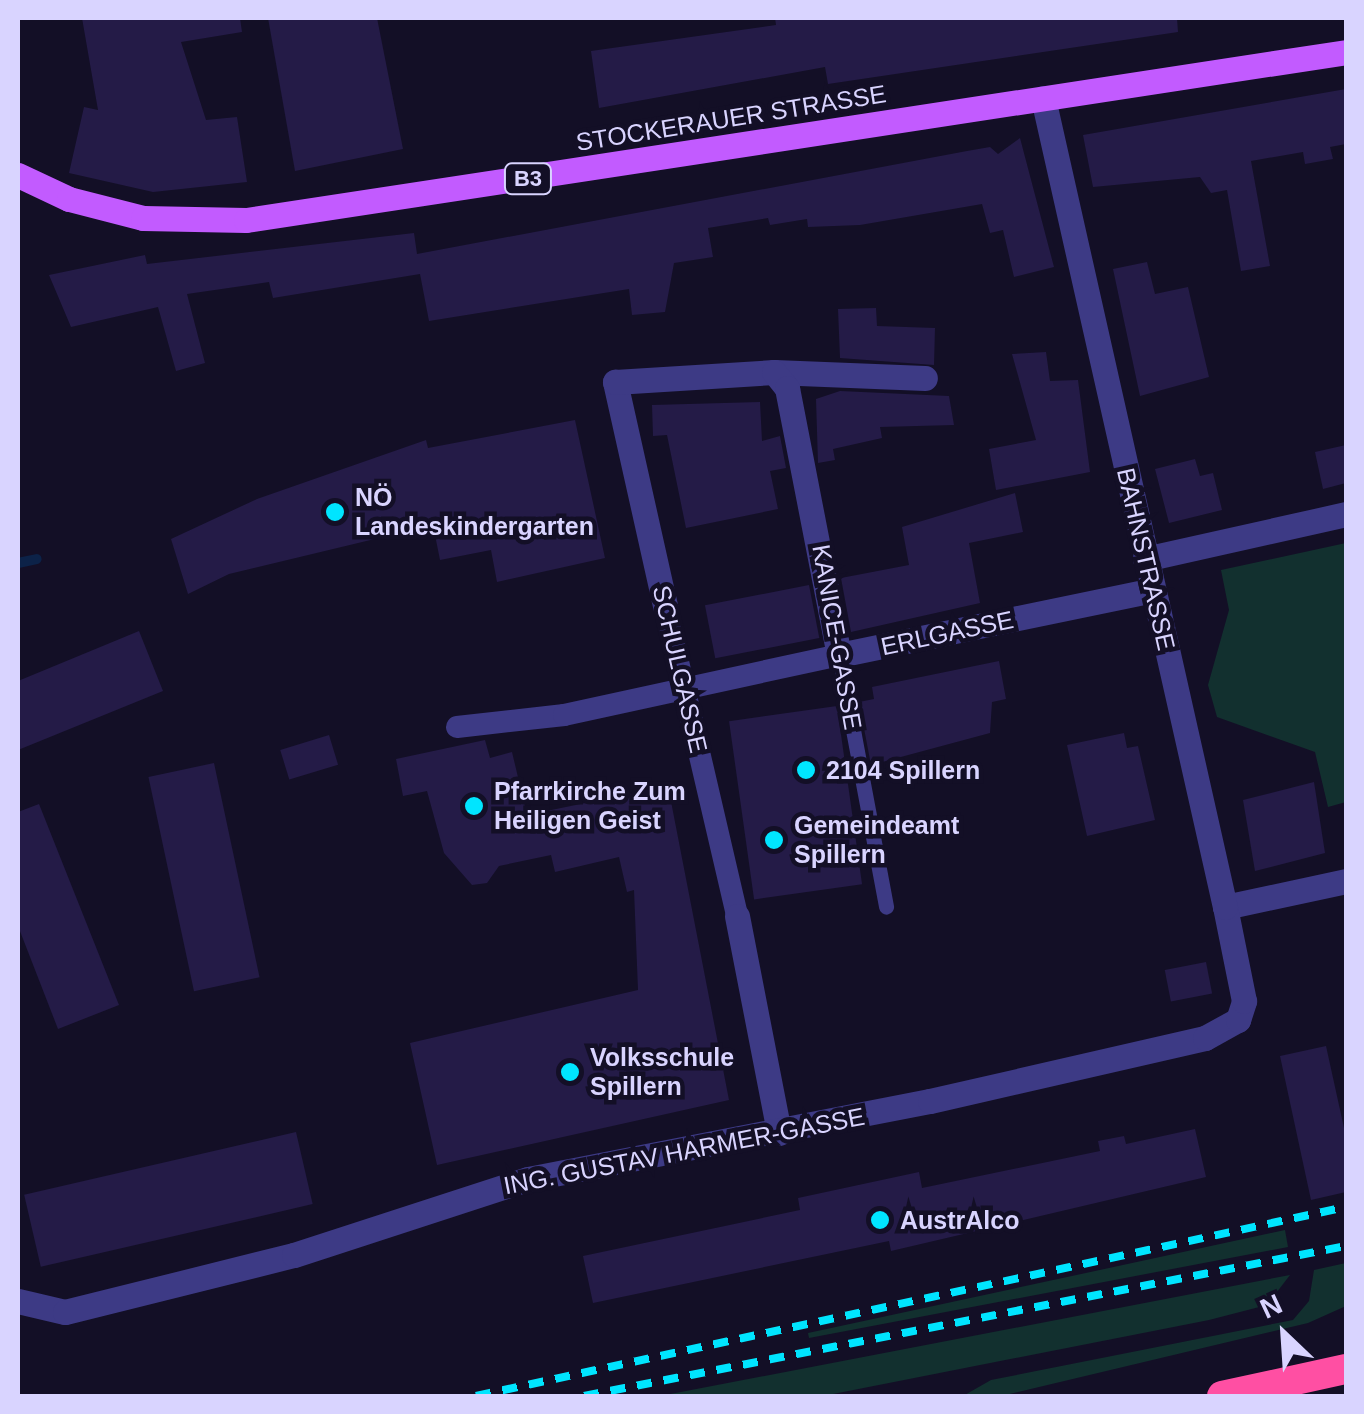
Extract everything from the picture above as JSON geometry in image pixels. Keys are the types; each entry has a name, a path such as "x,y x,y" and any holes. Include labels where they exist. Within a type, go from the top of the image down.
{"highway":[{"path":"1222,1396 1346,1370"}],"main road":[{"name":"B3","path":"1043,98 1346,52"},
{"name":"STOCKERAUER STRASSE","path":"18,175 70,199 143,218 246,220 1043,98"}],"street":[{"name":"BAHNSTRASSE","path":"1043,98 1225,908 1244,1001 1238,1020"},
{"path":"774,372 925,378"},
{"name":"SCHULGASSE","path":"774,372 615,382 736,916 779,1133"},
{"name":"KANICE-GASSE","path":"774,372 796,407 839,655"},
{"path":"1145,559 1346,514"},
{"name":"ERLGASSE","path":"457,727 684,690 1153,590"},
{"path":"1225,908 1346,881"},
{"name":"ING. GUSTAV HARMER-GASSE","path":"18,1301 65,1312 294,1255 528,1179 779,1133 1205,1038 1238,1020"}],"lane":[{"name":"KANICE-GASSE","path":"839,655 886,907"}],"green space":[{"path":"1346,543 1346,802 1328,807 1315,752 1217,717 1208,685 1229,610 1221,570"},
{"path":"1285,1230 1288,1247 809,1338 808,1333"},
{"path":"1346,1263 1346,1306 1308,1323 1001,1396 963,1396 991,1380 1293,1320 1309,1301 1314,1270"},
{"path":"1290,1275 1267,1305 1209,1320 823,1396 660,1396"}],"building":[{"path":"82,18 240,18 242,32 181,42 206,120 237,117 247,182 153,192 69,173 84,107 98,110"},
{"path":"268,18 377,18 403,149 295,171"},
{"path":"775,18 1177,18 1178,32 828,84 825,67 599,108 591,51 776,25"},
{"path":"1346,89 1346,144 1330,147 1333,159 1305,164 1303,152 1251,161 1270,266 1241,271 1227,190 1211,193 1200,177 1093,187 1083,135"},
{"path":"1020,138 1054,267 1014,277 1003,230 990,233 982,204 860,225 808,227 807,219 770,225 768,218 708,228 713,257 674,263 665,312 632,315 629,289 429,321 420,274 273,298 269,282 187,294 205,363 176,371 158,307 71,327 49,275 145,255 147,264 414,233 417,254 990,147 998,154"},
{"path":"1147,262 1155,294 1188,287 1209,377 1140,396 1113,269"},
{"path":"876,308 877,326 935,328 934,365 840,358 838,309"},
{"path":"1046,352 1050,381 1078,380 1090,472 996,490 989,449 1036,440 1012,354"},
{"path":"840,391 949,396 954,425 880,427 882,438 833,449 835,460 818,463 816,399"},
{"path":"760,402 762,441 780,436 786,468 770,471 778,509 686,528 667,435 653,436 652,405"},
{"name":"NÖ Landeskindergarten","path":"575,420 605,558 497,582 491,550 440,560 433,525 229,574 188,594 171,539 257,499 426,440 428,448"},
{"path":"1346,445 1346,483 1323,489 1315,452"},
{"path":"1195,459 1200,476 1213,473 1222,510 1169,523 1155,469"},
{"path":"1015,493 1023,532 969,543 980,603 851,632 841,578 909,565 902,527"},
{"path":"809,585 819,638 715,658 705,605"},
{"path":"139,631 163,691 18,750 18,681"},
{"path":"999,661 1006,699 992,702 990,733 871,765 859,702 874,699 872,687"},
{"path":"837,706 862,884 754,899 729,721"},
{"path":"1124,733 1127,748 1138,746 1155,820 1087,836 1067,745"},
{"path":"329,735 338,765 289,780 280,750"},
{"name":"Volksschule Spillern","path":"485,740 490,758 512,752 527,815 668,786 729,1100 437,1165 410,1043 638,990 634,890 627,892 619,857 555,872 551,855 499,866 487,883 472,885 444,853 427,791 403,796 396,759"},
{"path":"214,763 260,977 194,991 148,777"},
{"path":"1314,782 1325,853 1255,871 1243,800"},
{"path":"39,804 119,1005 58,1029 18,926 18,812"},
{"path":"1206,962 1212,993 1171,1001 1165,970"},
{"path":"1326,1046 1346,1137 1346,1192 1311,1200 1280,1056"},
{"name":"AustrAlco","path":"1195,1129 1206,1177 891,1251 889,1241 593,1303 583,1256 800,1210 798,1198 919,1172 922,1188 1100,1151 1098,1141 1124,1136 1126,1144"},
{"path":"296,1132 313,1204 41,1267 24,1195"}],"waterway":[{"path":"18,563 37,559"}],"railway":[{"path":"476,1396 1346,1207"},
{"path":"584,1396 1346,1246"}],"place":[{"name":"NÖ Landeskindergarten","path":"335,512"},
{"name":"2104 Spillern","path":"806,770"},
{"name":"Pfarrkirche Zum Heiligen Geist","path":"474,806"},
{"name":"Gemeindeamt Spillern","path":"774,840"},
{"name":"Volksschule Spillern","path":"570,1072"},
{"name":"AustrAlco","path":"880,1220"}]}
